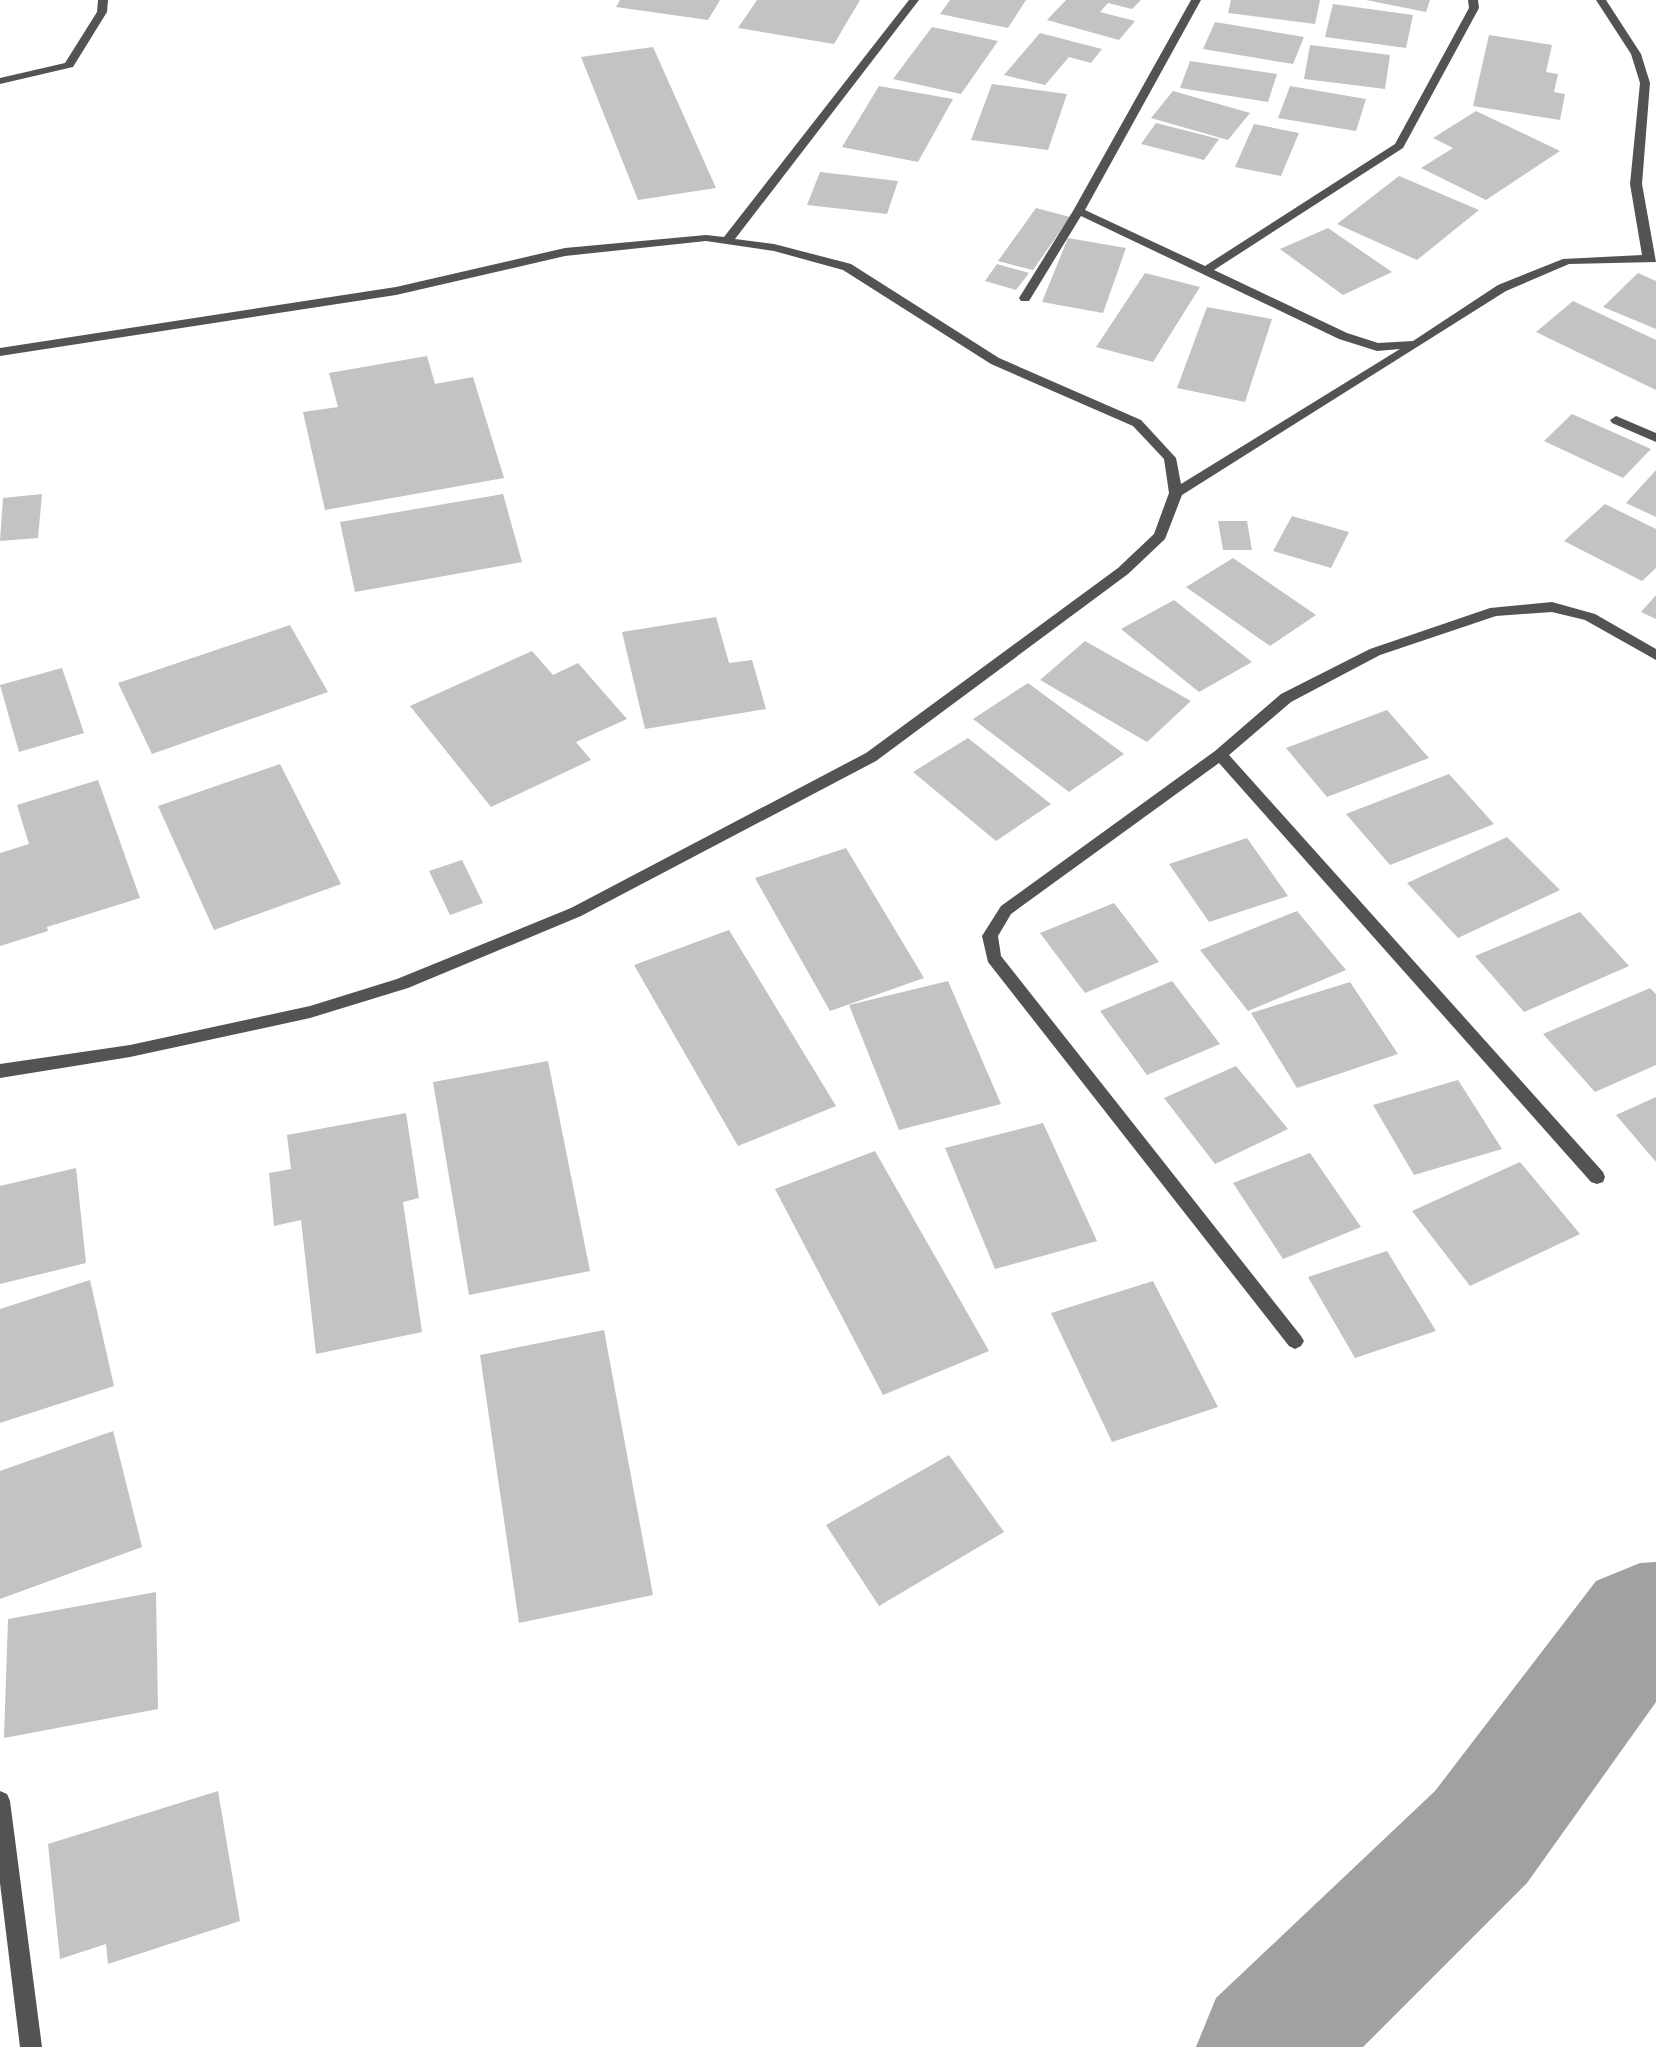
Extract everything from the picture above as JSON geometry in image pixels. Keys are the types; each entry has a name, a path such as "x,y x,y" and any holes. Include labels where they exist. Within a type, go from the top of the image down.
{"street":[{"path":"0,81 69,65 102,12 103,0"},
{"path":"728,240 914,0"},
{"path":"1025,298 1079,211 1196,0"},
{"path":"1205,271 1399,146 1474,8 1473,0"},
{"path":"1176,493 1502,288 1567,261 1652,257 1636,184 1645,83 1636,54 1601,0"},
{"path":"1079,211 1343,336 1377,347 1416,344"},
{"path":"0,352 396,291 565,252 665,241 728,240 847,267 995,361 1137,423 1170,458 1176,493 1160,536 1123,571 871,757 576,912 402,984 310,1012 130,1051 0,1071"},
{"path":"1616,420 1656,438"},
{"path":"1295,1341 994,958 990,936 1006,910 1220,755 1286,698 1362,659 1495,611 1552,607 1590,617 1656,655"},
{"path":"1220,755 1597,1177"},
{"path":"0,1801 31,2047"}],"building":[{"path":"620,0 720,0 708,20 616,7"},
{"path":"757,0 860,0 834,44 738,28"},
{"path":"950,0 1026,0 1008,28 940,14"},
{"path":"1066,0 1141,0 1132,9 1108,3 1100,12 1135,21 1119,40 1047,20"},
{"path":"1231,0 1320,0 1315,24 1228,13"},
{"path":"1366,0 1430,0 1426,12"},
{"path":"1333,4 1413,15 1406,48 1325,37"},
{"path":"1215,22 1304,37 1293,64 1203,49"},
{"path":"932,27 998,41 961,94 893,79"},
{"path":"1040,33 1102,49 1091,63 1069,57 1045,85 1004,75"},
{"path":"1489,35 1552,45 1546,72 1558,74 1554,92 1565,94 1560,120 1473,106"},
{"path":"1310,45 1390,55 1385,89 1304,79"},
{"path":"653,47 716,188 638,200 581,57"},
{"path":"1190,61 1277,74 1268,102 1180,88"},
{"path":"992,84 1067,94 1048,150 971,140"},
{"path":"879,86 953,99 918,162 842,147"},
{"path":"1290,86 1366,99 1356,131 1278,118"},
{"path":"1173,91 1250,113 1228,140 1151,118"},
{"path":"1476,111 1560,151 1486,200 1421,168 1453,148 1433,138"},
{"path":"1156,123 1219,139 1204,160 1141,144"},
{"path":"1254,124 1299,133 1281,176 1235,167"},
{"path":"820,172 898,181 887,214 807,205"},
{"path":"1399,176 1479,210 1417,260 1337,224"},
{"path":"1036,208 1070,217 1033,270 998,261"},
{"path":"1328,228 1392,272 1343,295 1280,249"},
{"path":"1068,238 1126,248 1103,313 1042,302"},
{"path":"997,264 1029,273 1016,290 985,281"},
{"path":"1145,273 1200,287 1153,362 1096,347"},
{"path":"1638,273 1656,281 1656,329 1603,307"},
{"path":"1573,301 1656,340 1656,390 1536,332"},
{"path":"1207,307 1272,319 1245,402 1177,388"},
{"path":"427,356 435,384 473,377 504,478 325,510 303,412 338,407 329,373"},
{"path":"1572,414 1651,449 1623,478 1544,441"},
{"path":"1656,470 1656,517 1626,503"},
{"path":"42,494 38,538 0,541 3,498"},
{"path":"503,494 522,562 355,592 340,522"},
{"path":"1605,504 1656,529 1656,568 1642,581 1564,541"},
{"path":"1292,516 1349,532 1331,568 1273,551"},
{"path":"1218,521 1247,521 1252,550 1223,550"},
{"path":"1233,558 1316,615 1270,646 1186,587"},
{"path":"1656,595 1656,619 1641,612"},
{"path":"1174,600 1252,662 1199,692 1121,629"},
{"path":"716,617 729,663 752,660 766,709 645,729 622,632"},
{"path":"290,625 328,692 152,754 118,683"},
{"path":"1085,641 1191,701 1147,742 1040,680"},
{"path":"532,651 553,675 578,663 627,719 576,742 591,760 491,807 410,706"},
{"path":"62,668 84,733 19,752 0,685"},
{"path":"1028,683 1124,754 1069,792 973,719"},
{"path":"1387,710 1429,758 1327,797 1286,748"},
{"path":"968,738 1051,804 996,841 913,772"},
{"path":"280,764 341,884 214,930 158,806"},
{"path":"1449,774 1494,824 1390,865 1346,814"},
{"path":"98,780 140,898 47,927 48,931 0,946 0,853 29,844 17,805"},
{"path":"1507,837 1560,890 1458,938 1407,883"},
{"path":"1247,838 1288,896 1209,922 1169,864"},
{"path":"846,848 924,978 830,1011 755,878"},
{"path":"462,860 483,903 450,915 429,871"},
{"path":"1114,903 1159,962 1085,993 1040,933"},
{"path":"1297,911 1346,970 1248,1011 1200,950"},
{"path":"1580,912 1629,966 1524,1012 1475,956"},
{"path":"729,930 836,1106 738,1146 634,965"},
{"path":"948,981 1001,1104 899,1130 849,1005"},
{"path":"1172,981 1220,1044 1147,1075 1100,1011"},
{"path":"1350,982 1398,1054 1297,1088 1251,1013"},
{"path":"1650,988 1656,994 1656,1065 1595,1092 1543,1034"},
{"path":"548,1061 590,1271 469,1295 433,1082"},
{"path":"1236,1066 1288,1129 1215,1164 1164,1098"},
{"path":"1458,1080 1502,1149 1414,1175 1373,1105"},
{"path":"1656,1097 1656,1162 1616,1115"},
{"path":"406,1113 419,1198 403,1202 422,1332 316,1354 301,1220 274,1226 269,1173 291,1169 287,1135"},
{"path":"1043,1123 1097,1241 995,1269 945,1148"},
{"path":"875,1151 989,1351 883,1395 775,1189"},
{"path":"1310,1153 1361,1227 1283,1259 1233,1183"},
{"path":"1520,1162 1580,1234 1470,1286 1412,1211"},
{"path":"76,1168 86,1263 0,1284 0,1186"},
{"path":"1387,1251 1436,1331 1355,1358 1308,1277"},
{"path":"90,1280 114,1386 0,1423 0,1309"},
{"path":"1153,1281 1218,1407 1112,1442 1051,1313"},
{"path":"604,1330 653,1595 519,1623 480,1355"},
{"path":"113,1431 142,1547 0,1599 0,1471"},
{"path":"949,1455 1004,1532 879,1606 826,1525"},
{"path":"156,1592 158,1709 4,1738 8,1619"},
{"path":"218,1791 240,1921 108,1964 106,1944 60,1959 48,1844"}],"waterway":[{"path":"1265,2047 1481,1837 1640,1622 1656,1620"}]}
